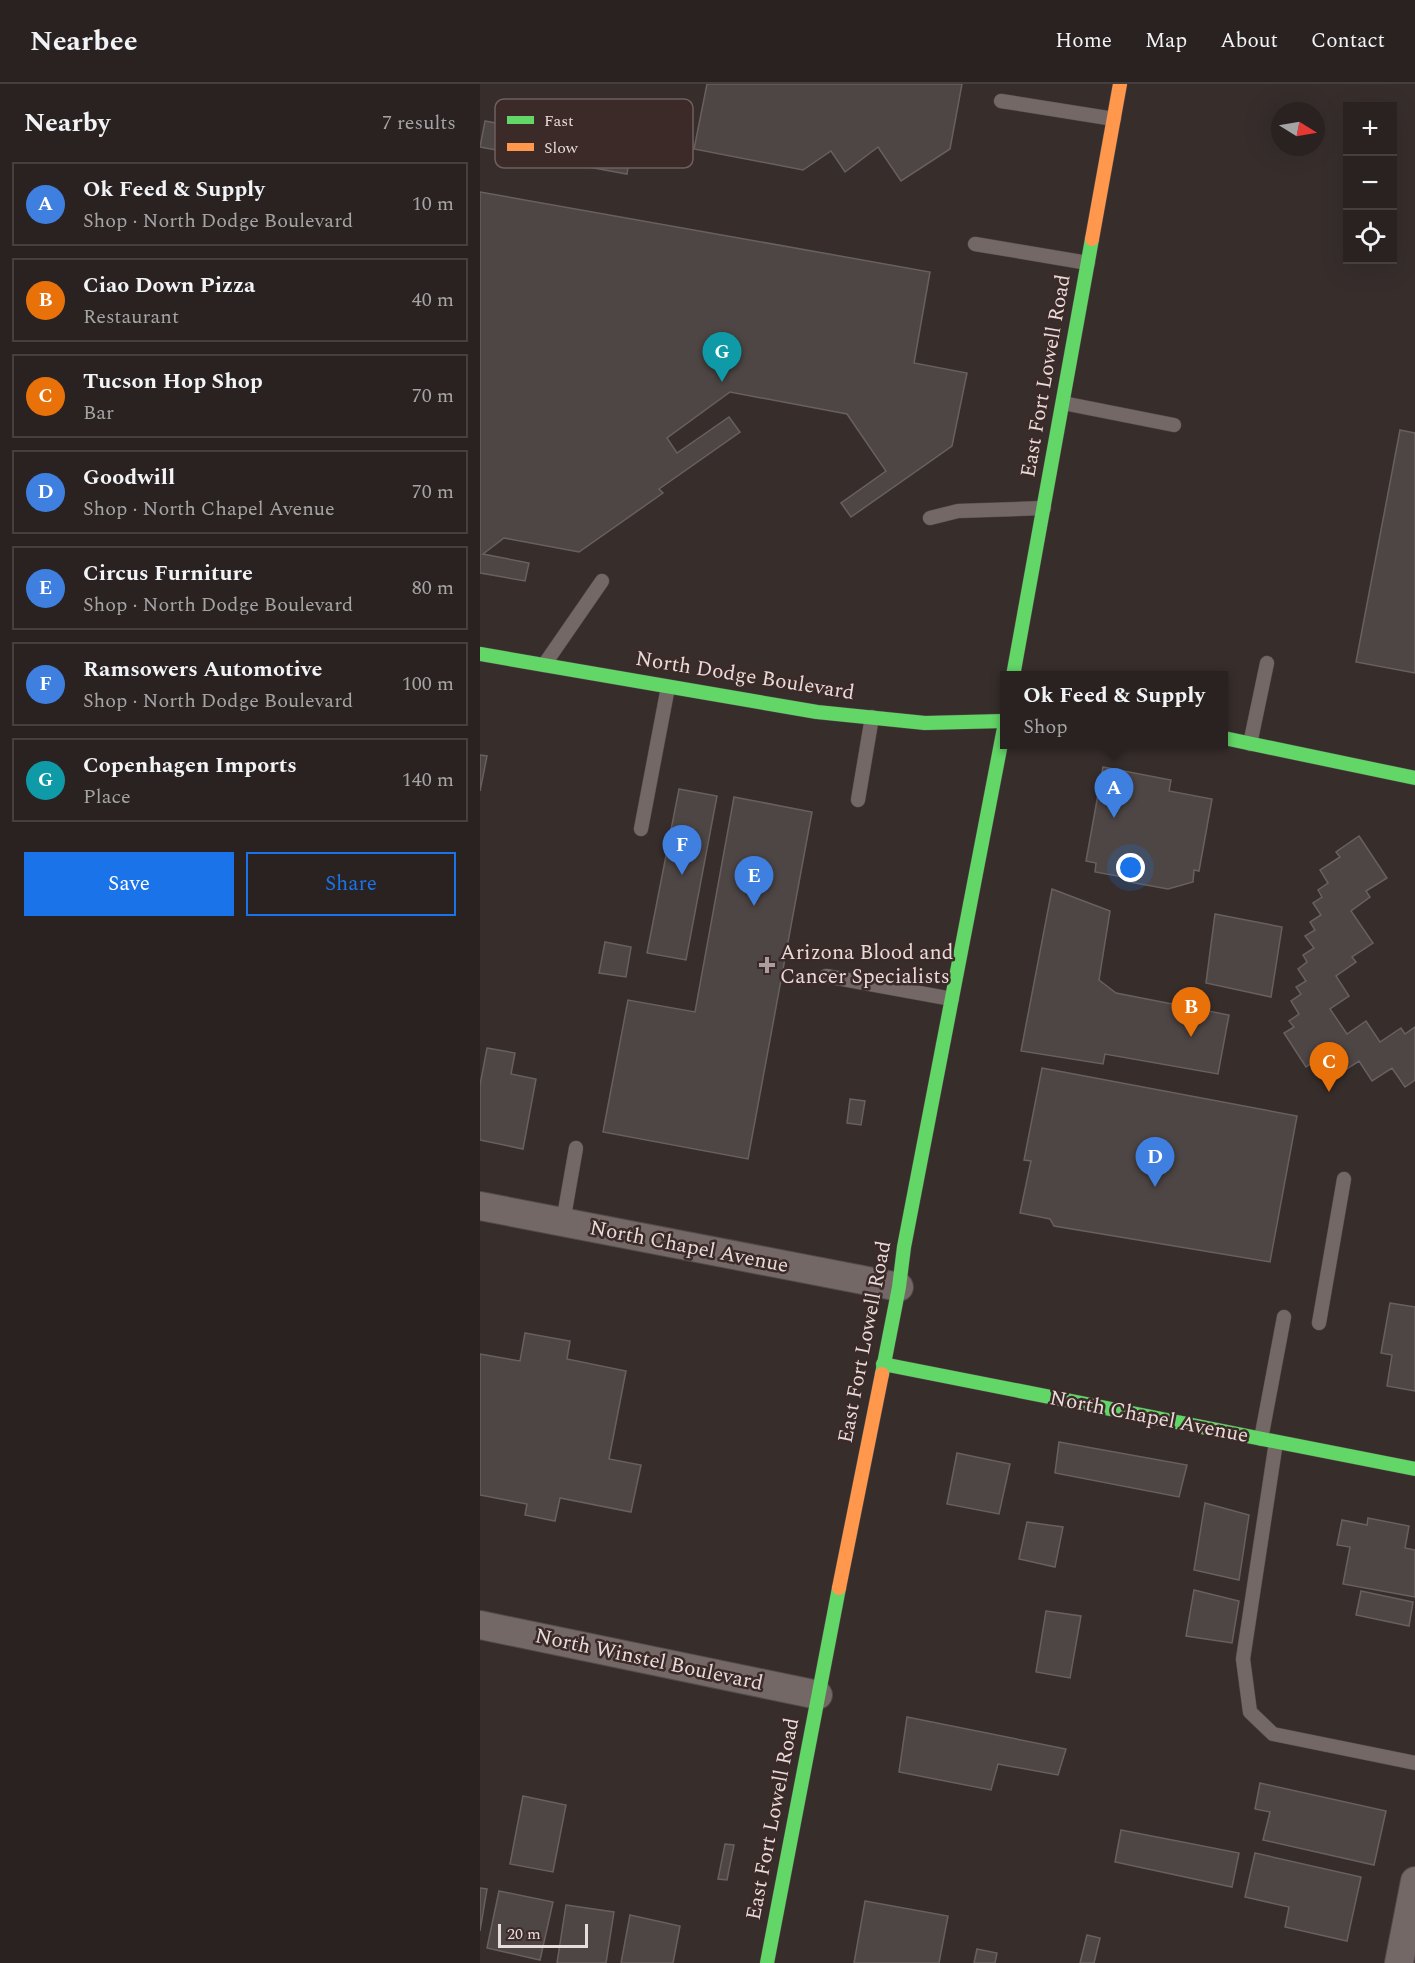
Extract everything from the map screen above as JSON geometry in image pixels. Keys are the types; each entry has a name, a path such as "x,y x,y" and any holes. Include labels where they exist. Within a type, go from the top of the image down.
{"main road":[{"name":"East Fort Lowell Road","path":"1014,671 1120,84"},
{"name":"North Dodge Boulevard","path":"480,654 817,712 943,724 1000,721"},
{"path":"1228,739 1415,778"},
{"name":"East Fort Lowell Road","path":"767,1963 1001,749"},
{"name":"North Chapel Avenue","path":"883,1364 1415,1469"}],"street":[{"name":"North Chapel Avenue","path":"480,1206 899,1287"},
{"name":"North Winstel Boulevard","path":"480,1625 818,1695"},
{"path":"1399,1963 1415,1881"}],"lane":[{"path":"1001,101 1114,119"},
{"path":"975,244 1088,262"},
{"path":"1063,403 1174,425"},
{"path":"930,518 958,511 1044,507"},
{"path":"544,665 602,581"},
{"path":"1250,744 1267,663"},
{"path":"641,829 668,687"},
{"path":"858,800 872,717"},
{"path":"826,976 952,999"},
{"path":"563,1222 576,1148"},
{"path":"1320,1323 1344,1179"},
{"path":"1261,1439 1284,1317"},
{"path":"1276,1442 1243,1659 1250,1712 1273,1734 1415,1763"}],"building":[{"path":"707,84 962,84 950,149 901,181 878,147 845,172 831,151 803,170 694,149"},
{"path":"485,121 495,123 495,150 480,147"},
{"path":"594,168 628,168 627,174"},
{"path":"480,192 930,272 914,363 967,373 952,446 851,517 841,503 886,471 847,414 730,392 667,438 677,453 729,417 740,432 659,489 663,493 579,552 504,538 483,554 529,563 525,581 480,573"},
{"path":"1400,430 1415,433 1415,673 1356,662"},
{"path":"480,755 487,756 480,791"},
{"path":"1103,767 1171,780 1169,791 1212,799 1199,871 1194,870 1193,882 1168,889 1129,882 1132,867 1125,866 1123,877 1095,872 1096,863 1086,861"},
{"path":"679,789 717,796 686,960 647,953"},
{"path":"734,797 812,812 748,1159 603,1132 628,1000 695,1012"},
{"path":"1359,836 1387,878 1366,891 1370,897 1351,911 1373,943 1352,957 1356,962 1336,976 1349,996 1330,1009 1347,1034 1366,1021 1380,1042 1401,1028 1405,1034 1415,1027 1415,1080 1405,1087 1392,1068 1372,1081 1359,1061 1339,1074 1326,1054 1306,1067 1284,1033 1294,1027 1289,1021 1299,1014 1291,1001 1301,994 1296,987 1306,981 1298,969 1307,962 1303,955 1314,948 1305,936 1315,930 1310,922 1321,915 1313,903 1322,897 1318,890 1328,883 1320,870 1340,857 1336,852"},
{"path":"1052,889 1110,911 1099,980 1116,993 1229,1015 1218,1074 1105,1054 1103,1064 1021,1051"},
{"path":"1215,914 1282,927 1271,997 1206,983"},
{"path":"605,942 631,947 626,977 599,973"},
{"path":"487,1048 515,1053 511,1074 536,1079 523,1149 480,1140 480,1085"},
{"path":"1042,1068 1297,1116 1270,1262 1054,1226 1050,1219 1020,1213 1031,1161 1024,1160"},
{"path":"850,1099 865,1101 861,1125 847,1123"},
{"path":"1390,1303 1415,1307 1415,1391 1387,1386 1392,1355 1381,1353"},
{"path":"525,1333 570,1341 567,1359 626,1371 609,1459 641,1465 631,1512 560,1498 555,1521 525,1515 527,1504 480,1495 480,1354 520,1361"},
{"path":"1059,1442 1187,1465 1179,1497 1055,1473"},
{"path":"957,1453 1010,1464 999,1514 947,1504"},
{"path":"1205,1503 1249,1515 1239,1580 1194,1570"},
{"path":"1368,1518 1409,1526 1405,1548 1415,1550 1415,1597 1343,1584 1350,1547 1337,1545 1342,1520 1367,1525"},
{"path":"1027,1522 1063,1527 1055,1567 1019,1559"},
{"path":"1194,1590 1239,1601 1232,1643 1186,1636"},
{"path":"1361,1591 1413,1602 1409,1626 1356,1615"},
{"path":"1046,1611 1081,1616 1070,1678 1036,1672"},
{"path":"907,1717 1066,1749 1058,1775 998,1764 991,1790 899,1772"},
{"path":"1260,1783 1386,1811 1374,1865 1263,1840 1270,1812 1255,1809"},
{"path":"523,1796 566,1805 553,1872 510,1864"},
{"path":"1121,1830 1239,1853 1232,1887 1115,1862"},
{"path":"725,1844 734,1845 727,1880 718,1879"},
{"path":"1255,1853 1361,1877 1347,1941 1285,1927 1289,1907 1245,1897"},
{"path":"480,1888 487,1889 480,1931"},
{"path":"499,1891 553,1902 540,1960 487,1948"},
{"path":"865,1901 948,1916 939,1963 854,1963"},
{"path":"566,1905 614,1912 606,1963 557,1963"},
{"path":"630,1915 680,1926 673,1963 621,1963"},
{"path":"1087,1935 1100,1938 1094,1963 1080,1963"},
{"path":"977,1949 997,1953 995,1963 974,1963"}],"traffic: fast":[{"path":"1014,671 1092,239"},
{"path":"480,654 817,712 925,723 1000,721"},
{"path":"1228,739 1415,778"},
{"path":"882,1374 899,1287 904,1247 1000,749"},
{"path":"883,1364 1415,1469"},
{"path":"767,1963 839,1588"}],"traffic: slow":[{"path":"1092,239 1120,84"},
{"path":"839,1588 882,1374"}],"place":[{"name":"Copenhagen Imports","path":"722,382"},
{"name":"Ok Feed & Supply","path":"1114,818"},
{"name":"Ramsowers Automotive","path":"682,875"},
{"name":"Circus Furniture","path":"754,906"},
{"name":"Arizona Blood and Cancer Specialists","path":"767,965"},
{"name":"Ciao Down Pizza","path":"1191,1037"},
{"name":"Tucson Hop Shop","path":"1329,1092"},
{"name":"Goodwill","path":"1155,1187"}]}
